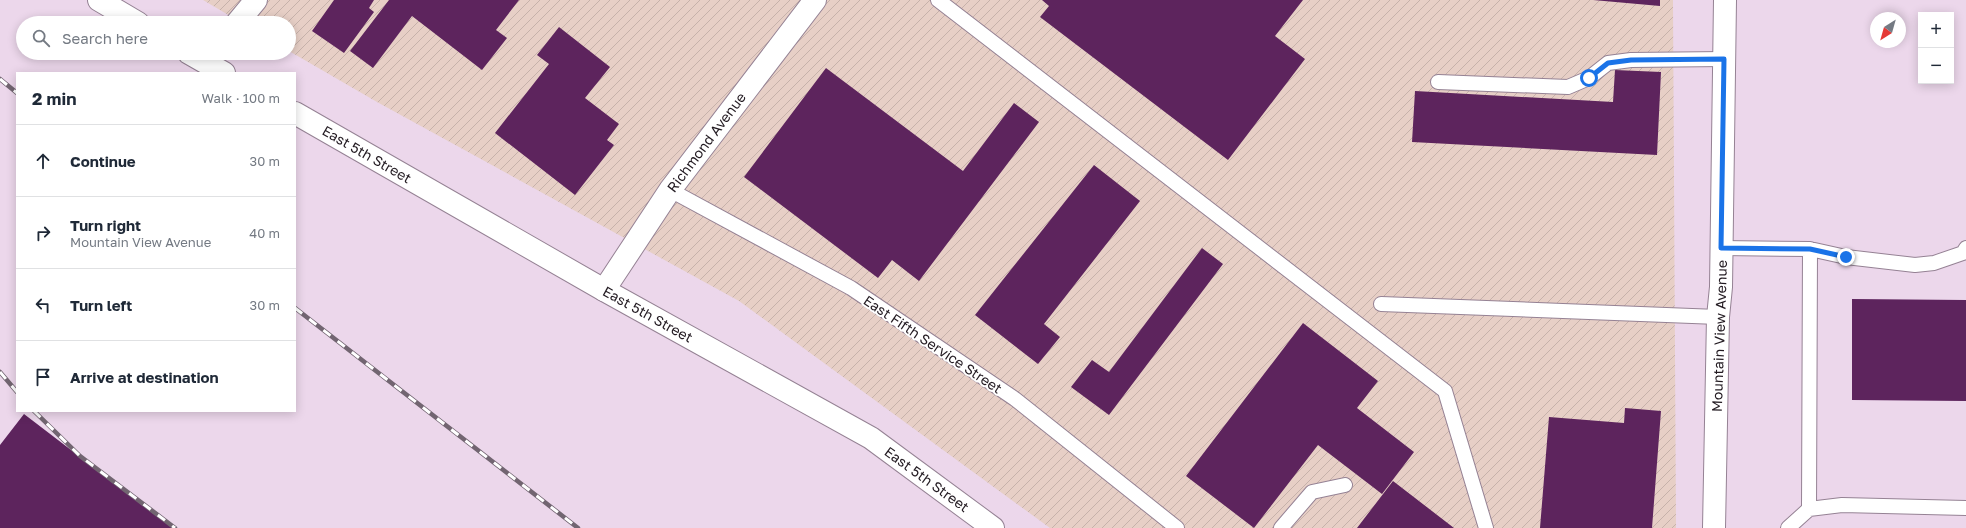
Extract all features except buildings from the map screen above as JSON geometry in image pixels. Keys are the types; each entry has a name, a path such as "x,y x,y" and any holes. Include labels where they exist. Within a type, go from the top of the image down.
{"street":[{"path":"99,0 126,16"},
{"path":"243,16 256,0"},
{"name":"Richmond Avenue","path":"604,290 670,190 815,0"},
{"name":"Mountain View Avenue","path":"1714,528 1725,0"},
{"name":"East 5th Street","path":"296,115 604,290 871,438 993,528"}],"lane":[{"path":"938,0 1445,391 1486,528"},
{"path":"1438,82 1568,87 1589,78 1608,63 1631,60 1724,59"},
{"name":"East Fifth Service Street","path":"670,190 851,288 1015,399 1177,528"},
{"path":"1721,248 1810,249 1846,257 1915,265 1934,263 1963,253 1966,248"},
{"path":"1810,249 1810,509"},
{"path":"1381,304 1718,317"},
{"path":"1281,528 1312,492 1345,485"},
{"path":"1788,528 1810,509 1842,505 1966,508"}],"shaded area":[{"path":"203,0 1673,0 1676,528 1050,528 739,301 377,102 296,55 296,16 230,16"}],"railway":[{"path":"0,79 16,92"},
{"path":"296,309 578,528"},
{"path":"0,372 16,391"},
{"path":"35,412 80,456 175,528"}],"route":[{"path":"1589,78 1608,63 1631,60 1724,59 1721,248 1810,249 1846,257"}]}
